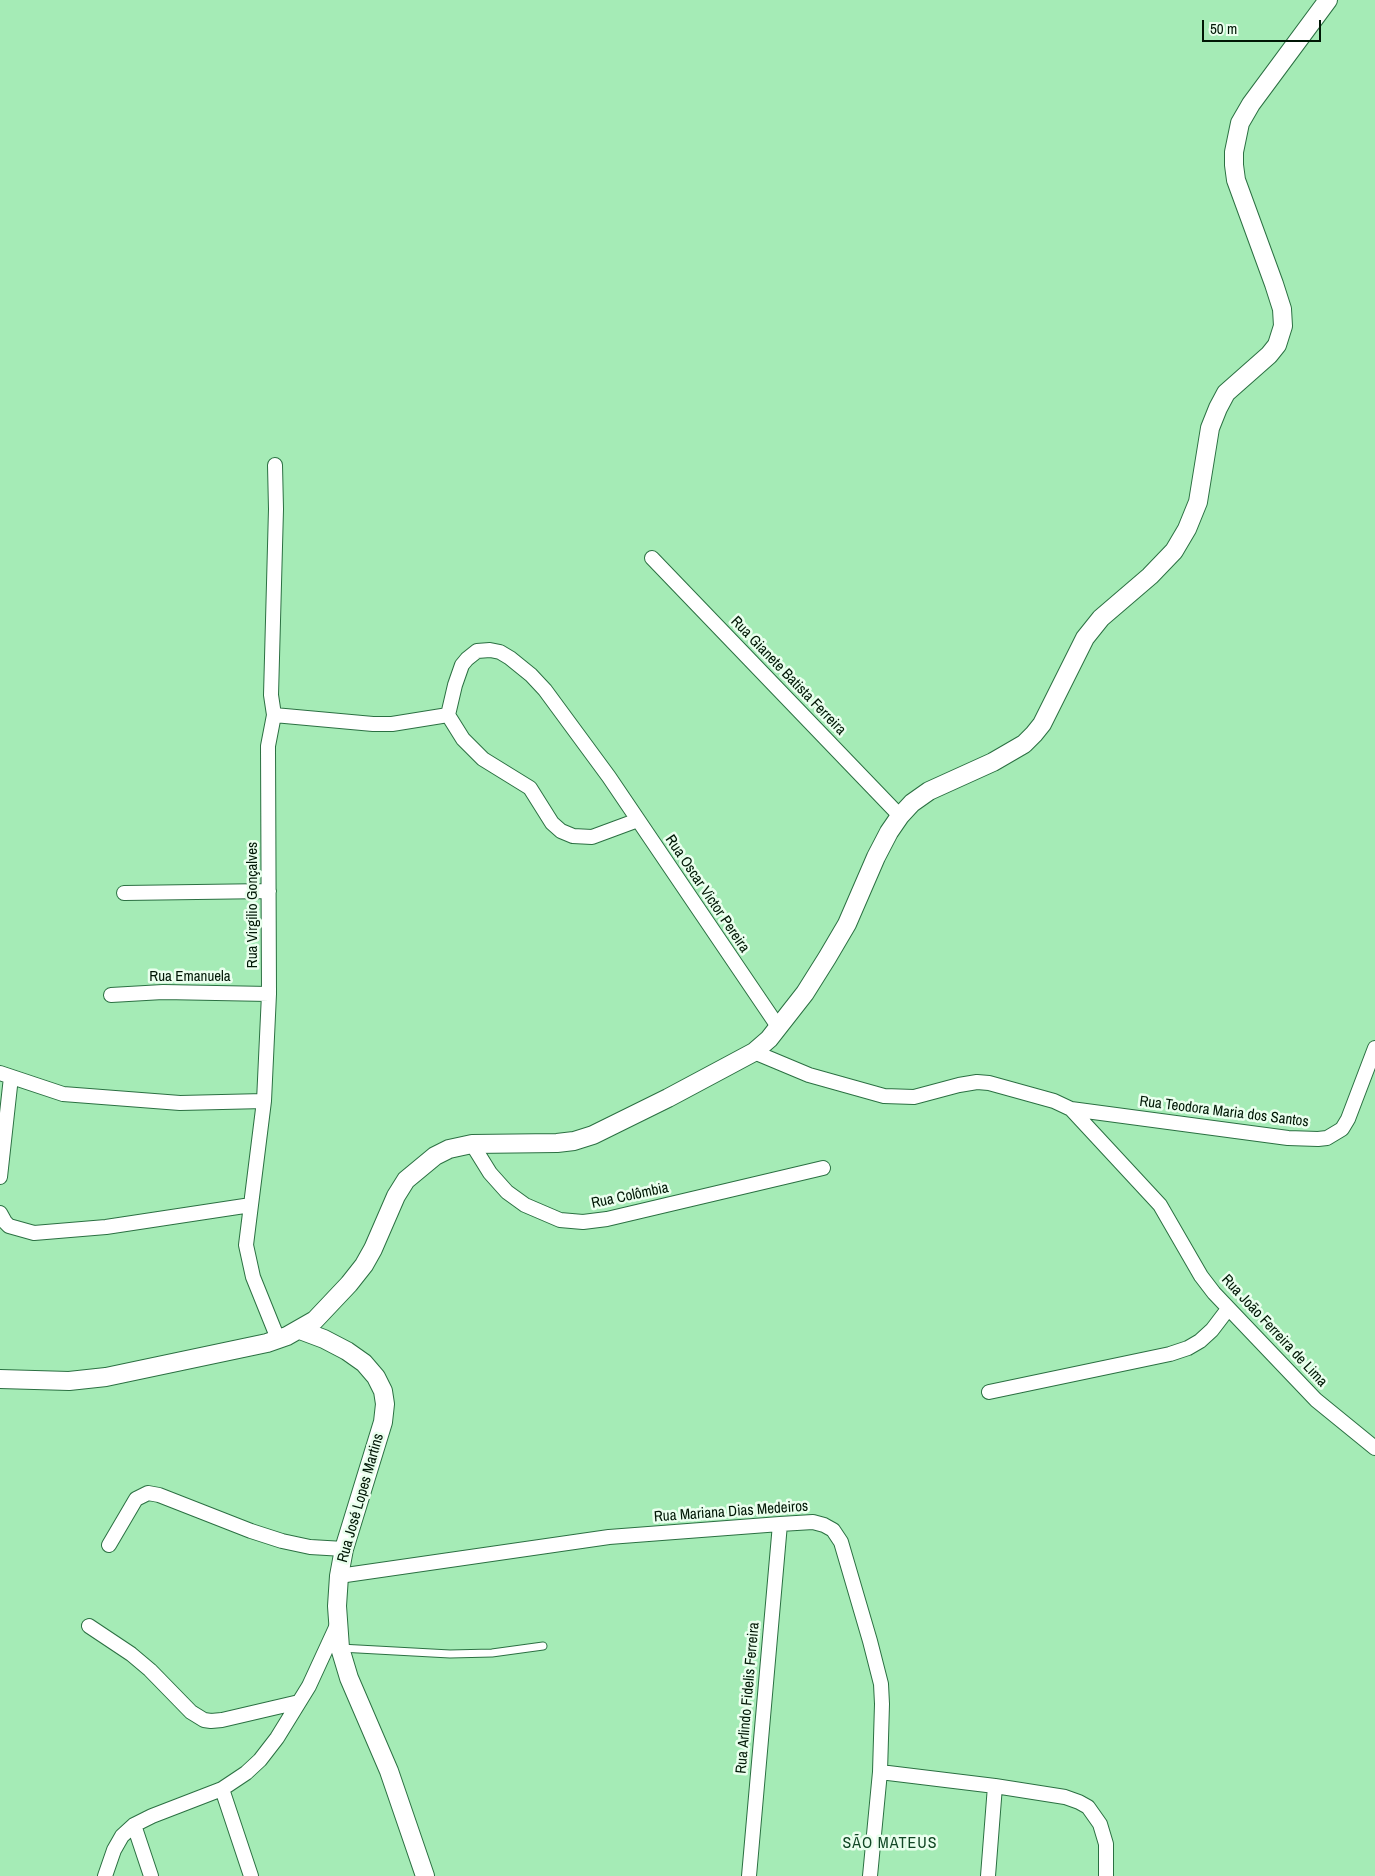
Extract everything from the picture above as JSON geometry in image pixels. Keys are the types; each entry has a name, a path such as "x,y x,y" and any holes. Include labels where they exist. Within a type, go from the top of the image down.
{"street":[{"path":"0,1379 69,1381 106,1377 267,1343 300,1330 315,1320 334,1301 364,1265 373,1250 396,1196 406,1180 435,1156 449,1148 472,1144 558,1143 587,1137 668,1098 754,1052 769,1039 805,993 847,924 888,832 900,816 912,803 929,791 993,762 1024,744 1042,724 1085,638 1101,618 1150,576 1174,551 1188,529 1198,502 1210,428 1218,408 1226,393 1269,355 1277,345 1283,326 1282,309 1274,284 1236,180 1234,152 1240,123 1251,104 1328,0"},
{"name":"Rua Virgilio Gonçalves","path":"275,465 276,509 271,695 274,715 268,746 269,994 264,1100 251,1205 246,1230 246,1245 248,1260 278,1339"},
{"name":"Rua Gianete Batista Ferreira","path":"652,558 900,816"},
{"name":"Rua Oscar Victor Pereira","path":"448,715 462,665 473,654 482,650 500,652 531,675 545,690 609,777 779,1028"},
{"path":"274,715 373,724 392,724 448,715 466,743 482,759 530,788 552,823 561,831 573,836 592,837 638,820"},
{"path":"124,893 269,891"},
{"name":"Rua Emanuela","path":"111,995 163,992 269,994"},
{"name":"Rua Teodora Maria dos Santos","path":"1072,1109 1288,1138 1327,1138 1342,1129 1348,1119 1375,1048"},
{"name":"Rua João Ferreira de Lima","path":"754,1052 808,1075 884,1096 914,1097 959,1085 989,1083 1054,1101 1072,1109 1160,1205 1201,1276 1228,1309 1316,1400 1375,1448"},
{"path":"0,1177 5,1075 63,1094 180,1103 264,1100"},
{"name":"Rua Colômbia","path":"472,1144 490,1173 507,1192 525,1205 560,1220 583,1222 607,1219 823,1168"},
{"path":"0,1213 4,1222 9,1226 34,1233 106,1227 251,1205"},
{"path":"989,1392 1170,1354 1188,1348 1200,1341 1212,1330 1228,1309"},
{"name":"Rua José Lopes Martins","path":"300,1330 324,1339 364,1363 376,1377 383,1390 383,1422 344,1549 339,1576 338,1623 340,1648 349,1678 389,1771 425,1876"},
{"path":"109,1545 136,1499 148,1493 159,1495 282,1541 344,1549"},
{"name":"Rua Mariana Dias Medeiros","path":"339,1576 610,1537 813,1522 833,1530 841,1542 870,1641 880,1684 882,1704 880,1772 870,1876"},
{"name":"Rua Arlindo Fidelis Ferreira","path":"749,1876 780,1524"},
{"path":"105,1876 114,1850 122,1836 134,1825 152,1816 222,1789 246,1773 260,1760 278,1738 309,1686 338,1623"},
{"path":"89,1626 131,1654 150,1670 191,1712 204,1720 211,1722 222,1720 299,1702"},
{"path":"880,1772 995,1786 1064,1797 1079,1802 1088,1807 1096,1816 1104,1834 1107,1857 1106,1876"},
{"path":"988,1876 995,1786"},
{"path":"222,1789 251,1876"},
{"path":"134,1825 151,1876"}],"lane":[{"path":"340,1648 450,1654 492,1654 544,1646"}],"district":[{"name":"SÃO MATEUS","path":"890,1844"}]}
